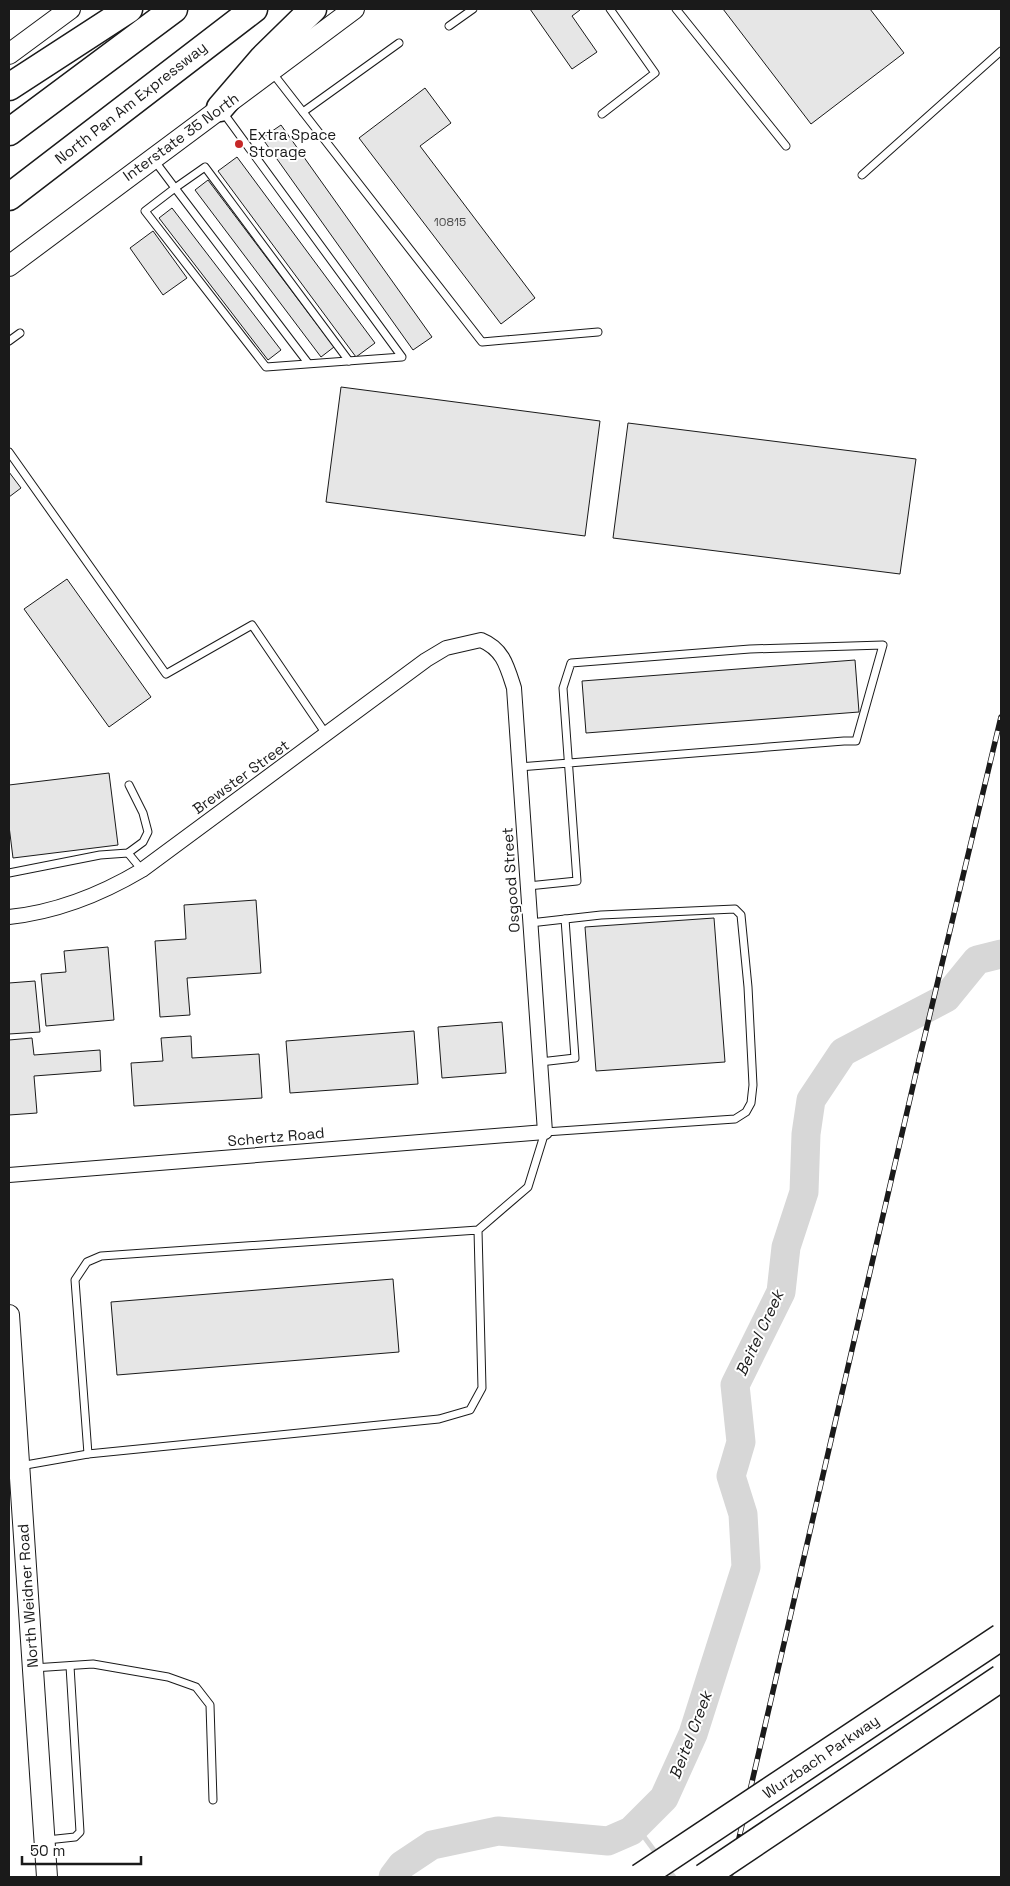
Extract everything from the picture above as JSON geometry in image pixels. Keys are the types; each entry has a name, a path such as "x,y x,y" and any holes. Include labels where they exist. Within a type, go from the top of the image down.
{"highway":[{"path":"9,87 129,9"},
{"path":"9,132 174,9"},
{"name":"North Pan Am Expressway","path":"9,197 254,9"},
{"path":"220,108 263,58 312,9"},
{"name":"Wurzbach Parkway","path":"640,1877 1001,1636"},
{"path":"704,1877 1001,1678"}],"street":[{"path":"9,54 70,9"},
{"name":"Interstate 35 North","path":"9,266 354,9"},
{"name":"Brewster Street","path":"9,917 68,906 100,893 142,870 426,660 446,648 481,640"},
{"name":"Osgood Street","path":"481,640 498,651 507,664 514,688 545,1132"},
{"name":"Schertz Road","path":"9,1175 545,1132"},
{"name":"North Weidner Road","path":"9,1315 47,1877"}],"lane":[{"path":"449,26 473,9"},
{"path":"602,114 655,72 610,9"},
{"path":"676,9 786,146"},
{"path":"303,112 399,43"},
{"path":"862,175 1001,52"},
{"path":"271,71 482,342 598,332"},
{"path":"220,108 402,357 349,361 266,367 145,211 205,167 349,361"},
{"path":"153,158 308,364"},
{"path":"9,341 20,333"},
{"path":"9,452 166,674 252,625 327,735"},
{"path":"519,767 567,764 856,741 882,645 750,649 571,663 563,688 567,764 577,882 528,886"},
{"path":"9,872 100,855 128,854 143,842 148,832 143,813 129,785"},
{"path":"128,854 142,870"},
{"path":"88,1454 75,1280 87,1262 101,1256 478,1230 528,1187 545,1132 736,1119 746,1112 752,1103 754,1085 742,924 741,915 735,909 565,919 530,923"},
{"path":"540,1062 575,1058 565,919"},
{"path":"19,1466 88,1454 439,1419 470,1410 482,1388 478,1230"},
{"path":"33,1668 93,1664 168,1677 196,1687 210,1705 213,1800"},
{"path":"45,1840 75,1837 80,1832 70,1666"}],"building":[{"path":"530,9 579,9 572,16 597,52 572,69"},
{"path":"723,9 870,9 904,53 811,124"},
{"path":"425,88 451,123 420,146 535,298 501,324 359,138"},
{"path":"281,125 432,337 413,350 262,138"},
{"path":"237,157 375,343 356,357 218,171"},
{"path":"208,180 334,347 321,357 195,190"},
{"path":"172,208 281,350 268,360 159,218"},
{"path":"153,231 187,278 163,295 130,248"},
{"path":"341,387 600,421 585,536 326,502"},
{"path":"628,423 916,459 900,574 613,538"},
{"path":"9,472 21,488 9,497"},
{"path":"67,579 151,697 109,727 24,609"},
{"path":"855,660 859,712 586,733 582,681"},
{"path":"109,773 118,845 13,858 9,826 9,785"},
{"path":"256,900 261,973 187,978 190,1015 160,1017 155,941 186,939 184,905"},
{"path":"714,918 725,1062 596,1071 585,927"},
{"path":"108,947 114,1020 46,1026 41,974 66,972 64,951"},
{"path":"35,981 40,1032 9,1034 9,983"},
{"path":"502,1022 506,1073 442,1078 438,1027"},
{"path":"414,1031 418,1084 290,1093 286,1041"},
{"path":"191,1036 192,1058 259,1054 262,1098 134,1106 131,1063 163,1061 161,1038"},
{"path":"32,1038 34,1055 100,1050 101,1071 34,1076 37,1113 9,1115 9,1040"},
{"path":"393,1279 399,1352 117,1375 111,1302"}],"waterway":[{"name":"Beitel Creek","path":"393,1877 402,1865 432,1845 498,1831 608,1841 631,1831 664,1798 693,1734 746,1567 743,1514 731,1476 741,1442 735,1385 781,1292 786,1247 804,1192 806,1134 811,1100 843,1052 946,998 977,960 1001,954"},
{"path":"636,1826 659,1857"},
{"path":"667,1868 674,1877"}],"railway":[{"path":"730,1877 919,1060 1001,717"}],"place":[{"name":"Extra Space Storage","path":"239,144"}]}
